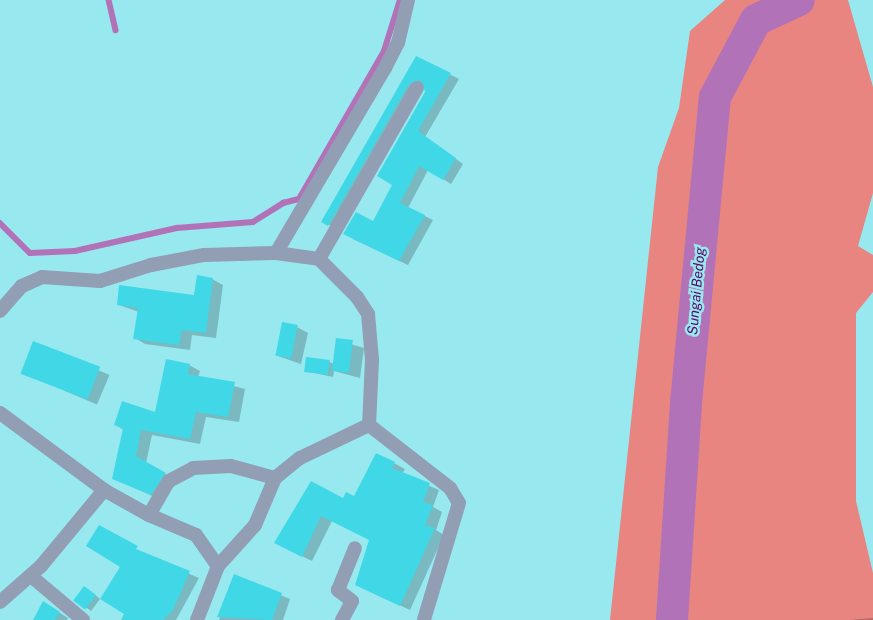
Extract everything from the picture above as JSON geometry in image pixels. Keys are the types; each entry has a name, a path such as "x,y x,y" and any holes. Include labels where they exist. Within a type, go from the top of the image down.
{"street":[{"path":"276,253 385,68 398,43 408,0"},
{"path":"319,259 417,88"},
{"path":"0,311 22,286 42,277 100,281 150,264 204,255 276,253 319,259 357,297 368,314 372,360 369,425"},
{"path":"0,413 104,490 149,516 196,535 218,566"},
{"path":"198,620 218,566 255,524 275,478 300,458 369,425"},
{"path":"369,425 450,488 458,503 424,620"},
{"path":"149,516 169,481 193,468 231,466 275,478"},
{"path":"0,602 31,576 104,490"},
{"path":"342,620 352,601 338,590 355,548"},
{"path":"31,576 83,620"}],"shaded area":[{"path":"725,0 848,0 873,87 873,193 858,246 873,255 873,292 856,313 856,501 873,573 873,620 610,620 658,167 679,108 690,31"}],"building":[{"path":"416,56 451,73 418,131 456,158 443,180 419,166 400,203 425,215 399,261 343,234 356,212 373,221 392,185 377,176 425,92 421,80 409,84 328,226 321,222"},
{"path":"197,275 213,278 206,333 182,330 179,345 133,339 138,308 117,305 119,285 194,295"},
{"path":"282,322 298,325 291,358 276,355"},
{"path":"336,338 353,340 349,373 332,371"},
{"path":"33,341 100,367 88,399 20,374"},
{"path":"306,357 330,360 328,375 304,372"},
{"path":"166,359 190,364 188,374 235,382 228,417 196,412 190,439 141,430 136,456 166,473 151,495 112,479 123,428 114,425 122,401 155,412"},
{"path":"376,453 395,462 392,468 430,483 423,502 433,505 425,525 435,528 400,606 355,585 369,540 321,516 302,557 274,543 311,481 343,498 346,492 354,496"},
{"path":"99,525 138,546 136,549 190,571 173,610 163,620 121,620 124,614 100,599 120,567 86,546"},
{"path":"234,574 282,593 272,620 217,617"},
{"path":"84,586 96,595 85,609 73,600"},
{"path":"43,601 60,612 55,620 33,620"}],"waterway":[{"path":"109,0 116,30"},
{"path":"0,223 30,253 75,251 177,228 253,222 283,203 299,199 384,51 400,0"},
{"name":"Sungai Bedog","path":"672,620 686,403 715,97 756,20 799,0"}]}
